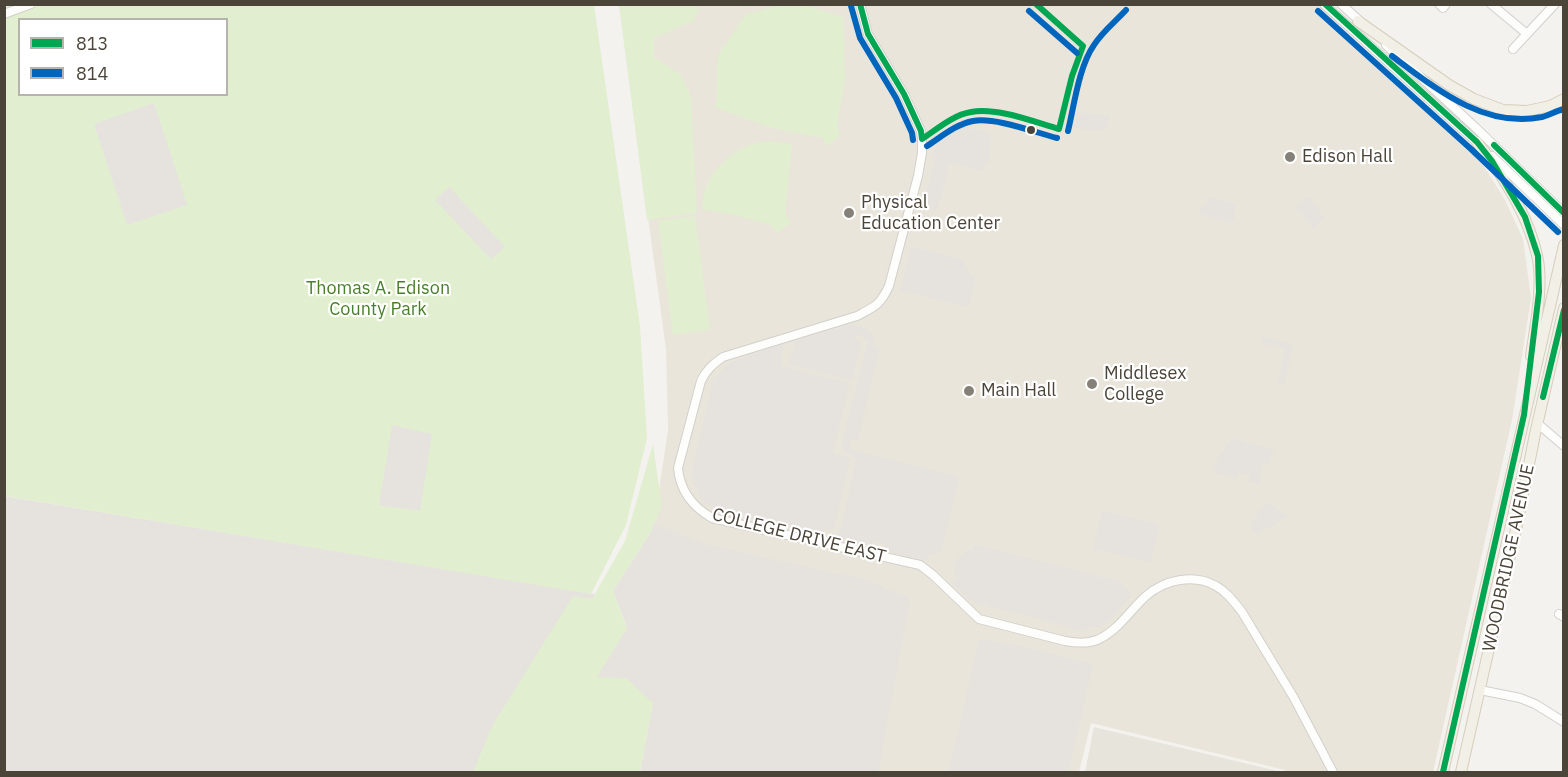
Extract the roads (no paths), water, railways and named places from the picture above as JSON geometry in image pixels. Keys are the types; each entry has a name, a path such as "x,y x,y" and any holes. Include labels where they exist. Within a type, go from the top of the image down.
{"main road":[{"path":"1358,21 1449,86 1474,99 1503,110 1527,111 1550,106 1563,99"},
{"path":"1477,142 1492,161 1525,217 1538,256 1539,292 1524,415"},
{"name":"WOODBRIDGE AVENUE","path":"1445,772 1563,245"},
{"name":"WOODBRIDGE AVENUE","path":"1461,772 1517,525 1537,423 1560,345 1563,308"}],"street":[{"path":"4,14 31,4"},
{"name":"COLLEGE DRIVE EAST","path":"860,4 868,34 904,94 921,131 922,139 918,176 889,286 882,301 871,309 723,357 713,364 701,381 678,468 679,479 687,495 700,511 712,518 920,565 933,574 979,619 1077,643 1089,642 1102,637 1156,588 1189,579 1208,582 1222,590 1242,612 1335,772"},
{"path":"1324,4 1477,142 1563,225"},
{"path":"1341,4 1475,127 1563,213"},
{"path":"1439,4 1443,8 1446,4"},
{"path":"1491,4 1527,34"},
{"path":"1514,49 1555,4"},
{"path":"1537,423 1563,446"},
{"path":"1480,690 1520,698 1535,704 1563,722"}],"place":[{"name":"Edison Hall","path":"1290,157"},
{"name":"Physical Education Center","path":"849,213"},
{"name":"Middlesex College","path":"1092,384"},
{"name":"Main Hall","path":"969,391"}],"park label":[{"name":"Thomas A. Edison County Park","path":"378,299"}]}
